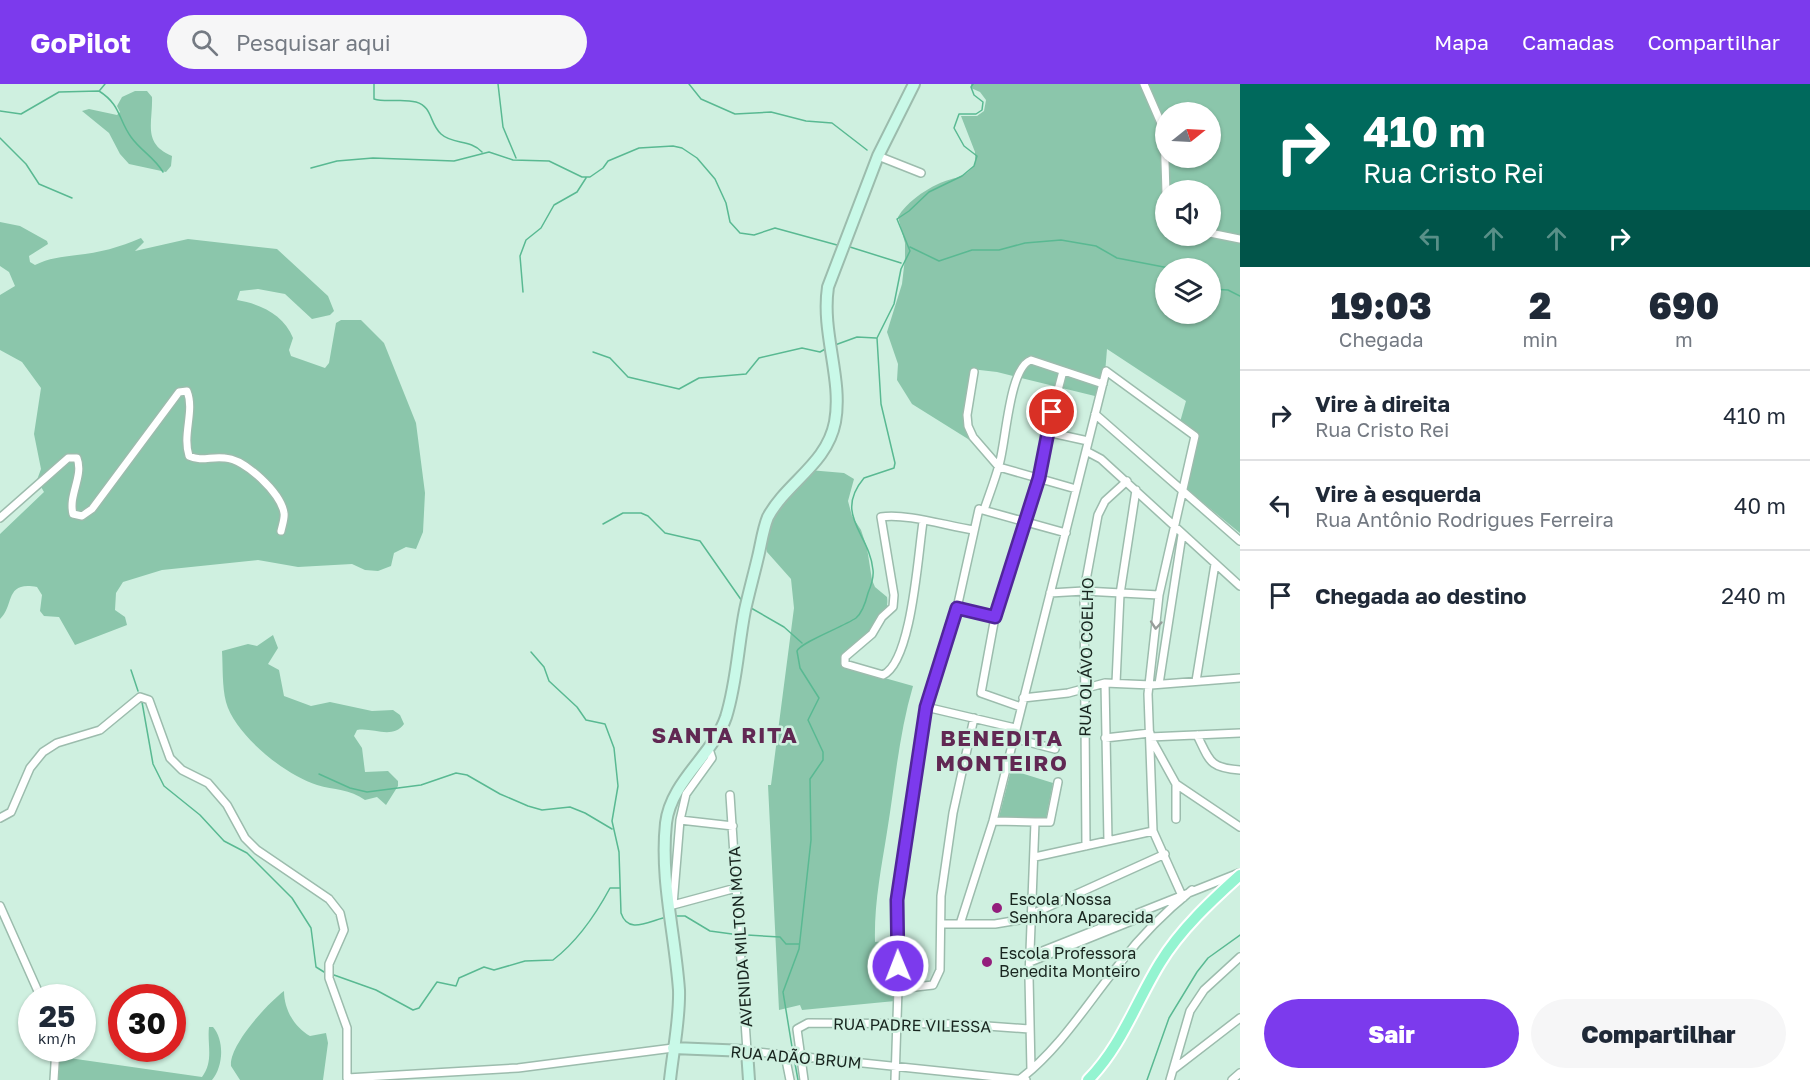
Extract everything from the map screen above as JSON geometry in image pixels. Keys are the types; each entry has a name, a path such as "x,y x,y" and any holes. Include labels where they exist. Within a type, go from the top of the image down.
{"main road":[{"path":"670,1080 679,992 670,905 666,822 670,807 688,773 709,749 725,719 734,688 745,610 768,518 784,495 809,471 826,446 835,422 836,388 825,306 834,269 878,156 914,84"},
{"path":"1088,1080 1117,1043 1161,961 1213,899 1240,874"},
{"name":"RUA ADÃO BRUM","path":"673,1048 747,1051"},
{"name":"AVENIDA MILTON MOTA","path":"747,1051 749,1080"}],"street":[{"path":"1144,84 1164,130 1166,180"},
{"path":"878,156 921,173"},
{"path":"1221,235 1240,239"},
{"path":"895,1080 898,988 897,900 926,707 957,608 974,530 999,467 1015,380 1022,365 1031,360 1103,384"},
{"path":"1021,707 981,693 995,617 1039,478 1047,432 1063,371"},
{"path":"960,924 993,821 1106,371 1195,436 1159,595 1155,684"},
{"path":"974,372 967,414 968,426 973,437 999,467 1076,489"},
{"path":"0,518 68,458 76,458 80,466 71,504 73,514 82,516 92,509 179,392 187,391 190,399 186,447 189,456 198,460 226,458 242,463 269,486 284,512 282,531"},
{"path":"1095,414 1240,542"},
{"path":"1047,432 1088,441"},
{"path":"1086,451 1101,459 1127,481 1182,535 1240,586"},
{"name":"RUA OLÁVO COELHO","path":"1086,846 1084,591 1098,515 1105,501 1127,481"},
{"path":"1116,683 1120,594 1136,490"},
{"path":"982,509 1066,533"},
{"path":"923,522 916,560 915,601 894,666 883,675 844,664 845,657 872,634 882,617 893,607 894,595 881,517 889,516 974,530"},
{"path":"1181,897 1165,854 1153,831 1148,694 1155,684 1182,535"},
{"path":"1196,681 1215,564"},
{"path":"1050,593 1084,591 1159,595"},
{"path":"957,608 995,617"},
{"path":"1023,698 1105,683 1155,684 1240,678"},
{"path":"1105,683 1108,841"},
{"path":"0,818 11,812 30,768 43,752 57,743 100,730 140,697 149,700 170,758 182,770 208,783 227,805 245,838 257,850 329,899 340,913 344,930 329,964 329,978 347,1028 347,1078 518,1068 673,1048"},
{"path":"926,707 1015,728"},
{"path":"898,988 933,985 937,982 940,970 941,896 953,813 974,718"},
{"path":"1105,738 1240,733"},
{"path":"1150,735 1176,784 1176,819"},
{"path":"1197,735 1213,765 1221,769 1240,770"},
{"path":"1013,738 1055,749"},
{"path":"709,749 712,758 686,794 680,820 670,905 736,888"},
{"path":"993,821 1050,822 1058,782"},
{"path":"1176,784 1240,827"},
{"name":"AVENIDA MILTON MOTA","path":"730,795 747,1051"},
{"path":"680,820 733,826"},
{"path":"1031,1070 1030,959 1035,822"},
{"path":"1035,857 1153,831"},
{"path":"941,924 1009,922 1165,854"},
{"path":"1030,959 1152,911 1192,890 1240,874"},
{"path":"1202,886 1211,893 1213,899"},
{"path":"1022,1080 1070,1030 1121,962 1181,897"},
{"path":"0,906 35,984"},
{"path":"1152,911 1157,922"},
{"path":"1171,1080 1190,1011 1204,990 1240,957"},
{"path":"1174,1070 1240,1018"},
{"name":"RUA PADRE VILESSA","path":"794,1057 797,1029 808,1023 896,1023 1029,1029"},
{"name":"RUA ADÃO BRUM","path":"747,1051 1022,1080"},
{"path":"790,1080 794,1057"},
{"path":"794,1057 804,1080"},
{"path":"54,1080 55,1062"},
{"path":"1232,1080 1240,1073"}],"green space":[{"path":"971,84 1240,84 1240,533 1185,488 1196,438 1180,422 1186,401 1107,349 1103,398 997,372 971,369 970,422 979,442 976,444 912,404 897,380 898,364 887,332 902,284 905,258 905,243 898,217 910,202 921,194 938,184 962,175 975,165 975,152 961,116 977,116 984,111 986,100 980,92 971,88"},
{"path":"135,91 147,91 152,97 151,131 153,138 156,145 172,156 171,166 166,172 129,164 120,154 109,133 82,111 89,109 117,115 120,112 117,106 122,97"},
{"path":"0,222 20,226 47,241 48,244 29,256 30,262 35,265 55,258 109,249 141,238 144,242 135,251 188,239 277,249 328,296 334,311 330,315 312,319 285,294 258,289 240,291 237,300 255,304 278,317 293,338 289,350 291,356 325,368 329,363 336,323 341,320 361,320 384,343 416,423 425,493 423,532 416,549 406,547 394,553 391,566 378,571 365,570 352,564 298,567 258,560 162,570 123,582 116,593 115,610 125,617 127,625 75,645 59,617 44,616 40,611 42,595 37,587 27,586 15,591 0,619 0,534 44,492 37,480 41,469 34,434 41,388 22,362 0,350 0,295 15,286 9,272 0,266"},
{"path":"809,470 844,473 854,479 848,501 852,516 861,530 867,548 875,587 887,597 887,607 879,624 842,660 842,666 913,686 901,740 880,873 876,914 875,942 894,940 895,1001 802,1010 800,1005 779,1010 768,785 771,785 794,608 791,579 767,552 765,542 770,519"},
{"path":"273,635 278,648 268,664 279,670 284,696 311,706 330,702 372,711 393,710 400,715 404,724 399,729 388,732 357,730 354,736 362,748 365,772 388,771 398,781 398,786 386,805 377,797 365,800 348,792 304,780 263,752 250,740 231,715 223,683 222,651 248,644 257,646"},
{"path":"1011,770 1053,783 1046,819 999,817"},
{"path":"284,991 288,1011 299,1028 310,1036 326,1033 328,1043 323,1080 240,1080 231,1066 236,1047 260,1014"},
{"path":"209,1027 213,1027 219,1039 221,1054 216,1075 212,1080 55,1080 55,1062 96,1062 202,1077 209,1059"}],"waterway":[{"path":"100,90 105,84"},
{"path":"374,84 374,99 411,101 421,104 428,111 441,134 451,140 472,145 482,152"},
{"path":"498,84 503,127 516,158"},
{"path":"689,84 701,99 735,114 771,112 806,121 832,123 867,150"},
{"path":"793,1053 783,992 799,949 811,840 810,779 823,760 823,752 808,720 819,698 800,668 797,651 806,643 856,618 864,607 873,579 870,557 852,514 852,503 855,491 864,478 894,468 895,463 881,404 877,338 894,304 901,269 910,251 897,219 929,192 962,176 974,166 977,156 964,146 954,128 959,114 976,114 982,110 983,102 974,95 971,87 973,84"},
{"path":"0,111 21,114 59,92 99,91 115,107 135,142 163,172"},
{"path":"0,138 26,164 39,184 72,198"},
{"path":"311,168 337,161 373,158 454,161 489,152 513,160 549,161 582,177 590,177 603,168 608,161 639,148 673,146 682,148 697,158 715,179 726,203 730,222 740,233 754,235 775,228 837,245"},
{"path":"523,292 520,256 526,240 541,228 554,205 577,192 586,178"},
{"path":"910,247 939,261 972,250 999,250 1025,243 1061,240 1096,246 1117,258 1155,265"},
{"path":"850,247 901,263"},
{"path":"1221,290 1228,290 1240,296"},
{"path":"835,345 857,337 876,338"},
{"path":"593,352 610,358 628,377 679,389 699,378 746,374 759,358 802,348 820,352 827,348"},
{"path":"603,524 623,513 641,513 648,516 665,533 700,541 742,601"},
{"path":"751,608 784,627 802,643"},
{"path":"531,652 544,667 549,681 577,707 586,720 605,724 614,748 618,786 612,821 619,852 621,913 624,919 633,925 663,918"},
{"path":"131,670 138,691"},
{"path":"142,702 153,764 164,786 200,815 224,841 247,853 292,898 311,928 316,967 324,972"},
{"path":"319,774 350,788 367,792 421,785 456,773 467,775 500,794 528,806 542,810 570,807 612,829"},
{"path":"334,975 376,990 413,1010 419,1008 437,982 456,986 459,978 484,967 494,970 525,961 553,960 586,927 610,888 620,888"},
{"path":"674,916 685,916 710,931 732,934"},
{"path":"747,935 780,937 786,944 799,944"},
{"path":"1147,1080 1169,1018 1197,972 1208,958 1240,935"},
{"path":"794,1058 798,1080"}],"place":[{"name":"Escola Nossa Senhora Aparecida","path":"997,908"},
{"name":"Escola Professora Benedita Monteiro","path":"987,962"}],"district":[{"name":"SANTA RITA","path":"725,734"},
{"name":"BENEDITA MONTEIRO","path":"1002,750"}],"route":[{"path":"898,966 897,900 926,707 957,608 995,617 1039,478 1052,412"}]}
